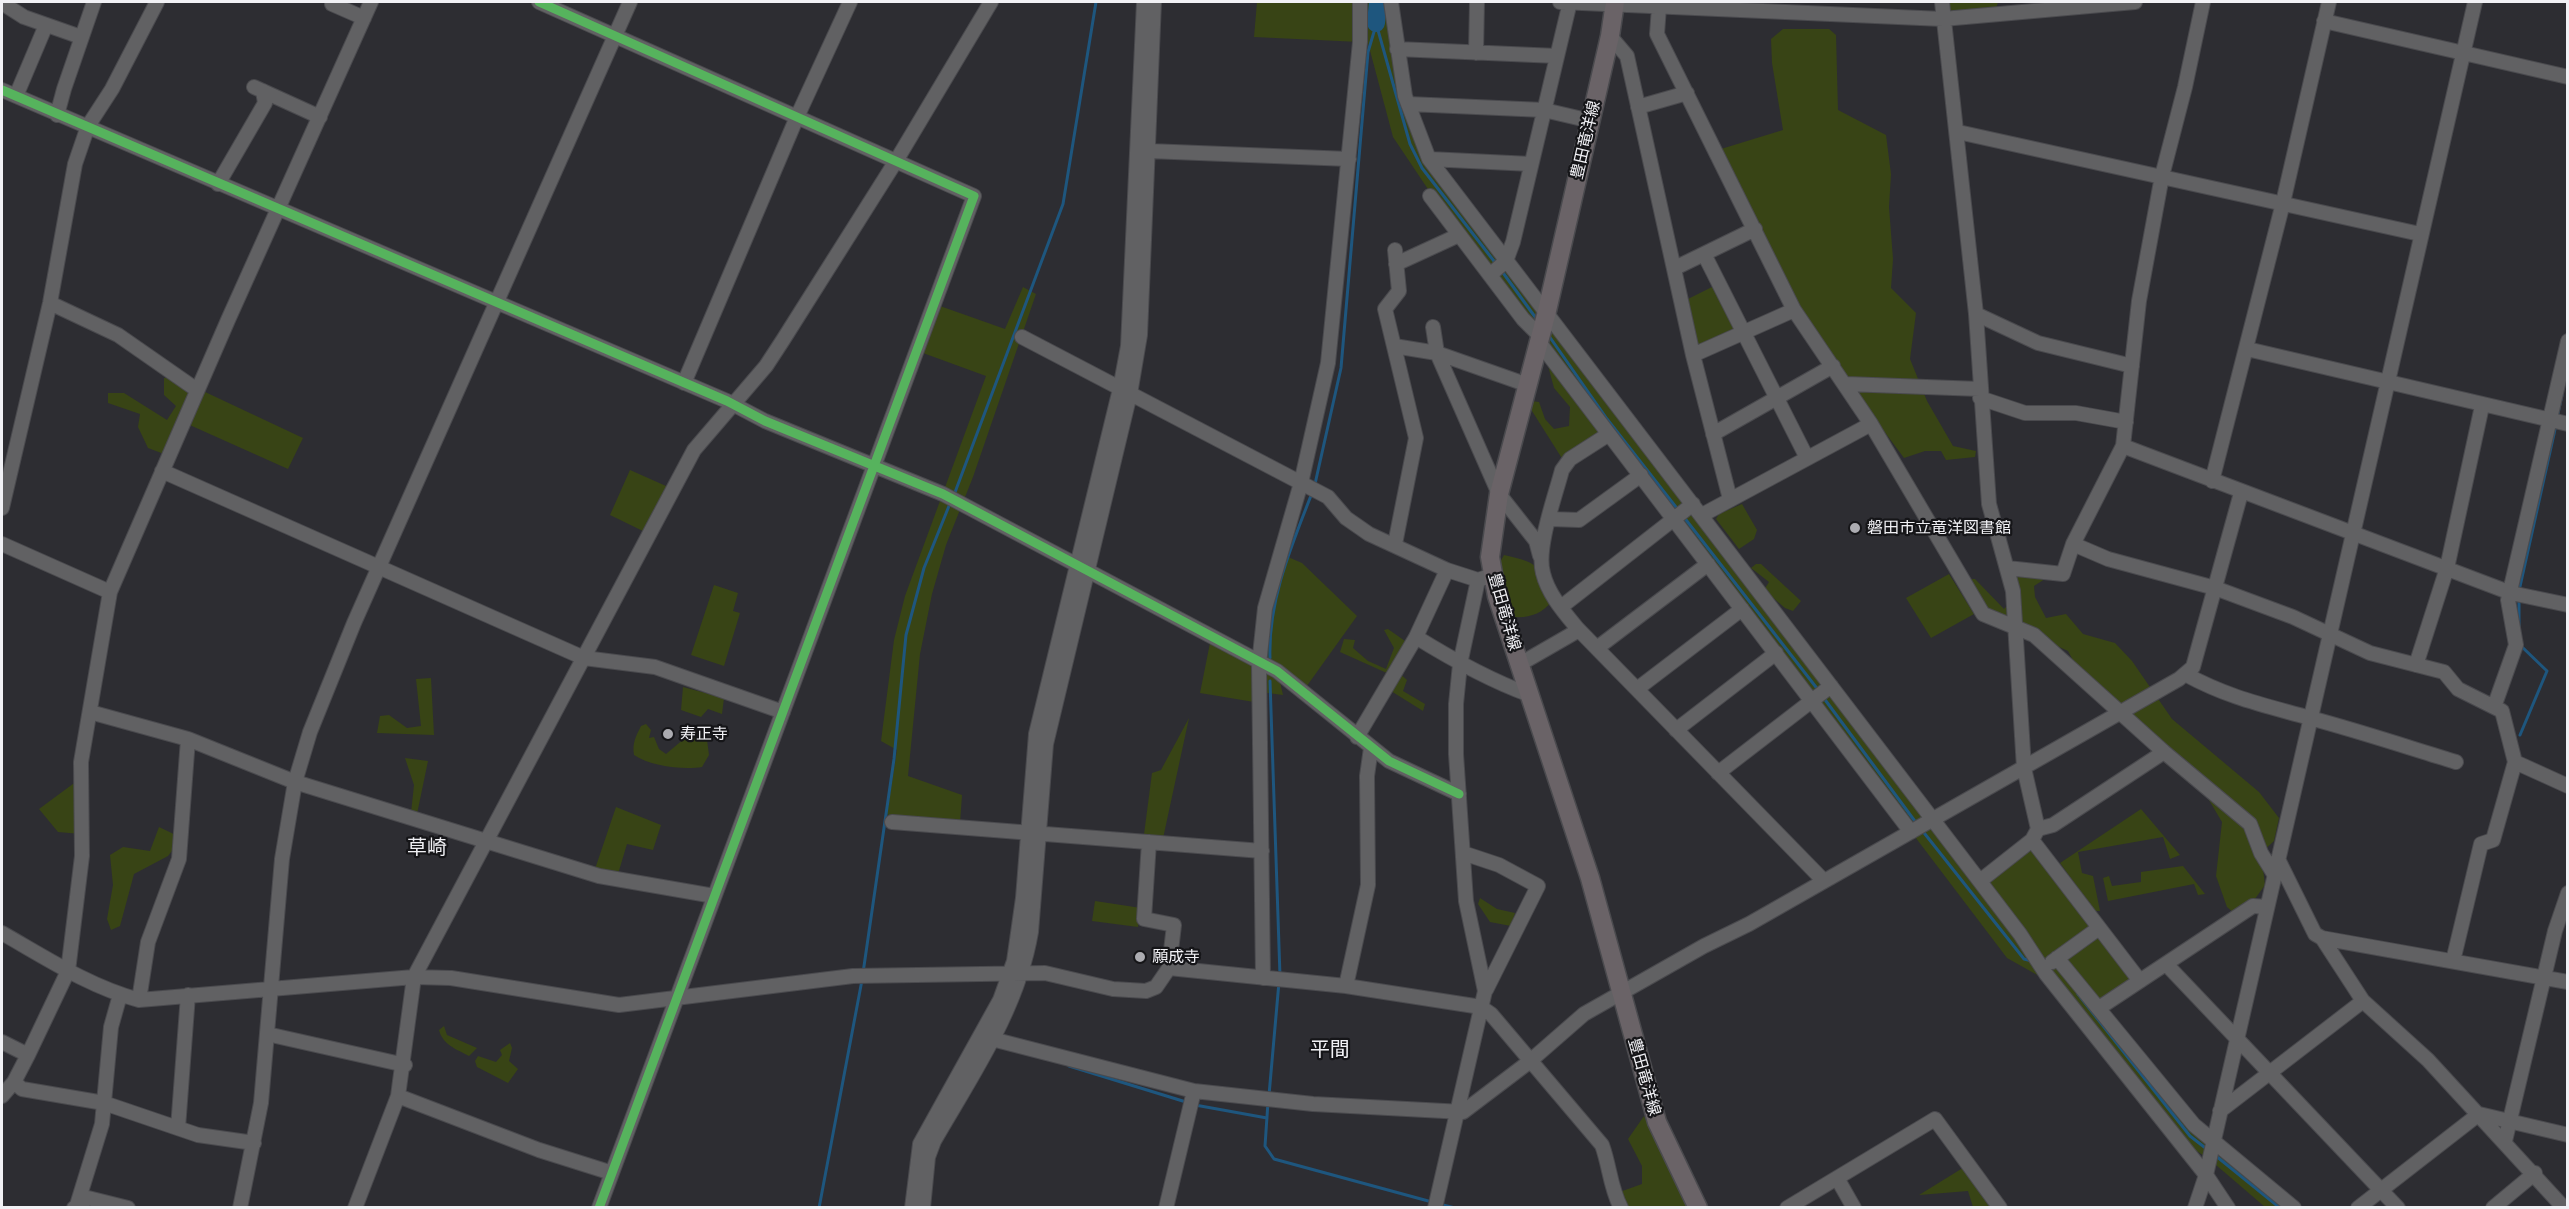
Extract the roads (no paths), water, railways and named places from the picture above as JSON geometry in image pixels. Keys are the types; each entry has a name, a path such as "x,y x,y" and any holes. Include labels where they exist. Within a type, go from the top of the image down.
{"main road":[{"name":"豊田竜洋線","path":"1615,3 1610,36 1546,315 1499,494 1485,577 1520,664 1590,878 1657,1122 1698,1208"}],"street":[{"path":"57,115 94,2"},
{"path":"2,508 50,303 75,164 88,126 112,89 156,2"},
{"path":"2,1096 14,1082 68,971 82,856 81,762 110,592 197,390 371,2"},
{"path":"539,2 974,196 599,1208"},
{"path":"240,1208 254,1143 272,987 282,860 295,782 326,688 630,2"},
{"path":"684,383 797,117 850,2"},
{"path":"355,1208 398,1096 405,1065 414,977 486,840 694,450 766,366 896,162 991,2"},
{"path":"1125,391 1144,2"},
{"path":"923,1208 928,1157 934,1141 992,1039 1016,974 1046,744 1082,569 1140,335 1154,2"},
{"path":"1263,978 1259,663 1265,608 1301,483 1328,363 1360,42 1360,2"},
{"path":"1391,2 1397,49 1408,104 1430,159 1546,315 1702,515 1980,881 2043,969 2206,1175 2228,1208"},
{"path":"1476,53 1477,2"},
{"path":"1560,2 1943,19 2136,2"},
{"path":"1490,275 1506,261 1570,2"},
{"path":"1839,2 1839,16"},
{"path":"1942,2 1958,132 1976,314 1989,504 2007,568 2018,628 2024,768 2035,835 2099,928 2140,981"},
{"path":"2007,568 2063,574 2073,544 2123,446 2139,301 2162,176 2185,87 2203,2"},
{"path":"2212,481 2283,204 2329,2"},
{"path":"2195,1208 2206,1175 2386,381 2475,2"},
{"path":"2,3 24,16 81,38"},
{"path":"332,4 364,18"},
{"path":"1659,8 1657,33 1794,310 1872,424 1983,614 2034,635 2164,752 2250,824 2261,853 2274,874"},
{"path":"2324,21 2568,77"},
{"path":"16,96 46,25"},
{"path":"1610,36 1626,56 1693,355 1730,499"},
{"path":"1397,49 1557,56"},
{"path":"218,184 265,104 258,89 320,117"},
{"path":"2,90 279,211 684,383 765,421 943,494 1280,673 1371,748 1422,779 1459,794"},
{"path":"1638,107 1687,93"},
{"path":"1408,104 1544,110 1591,121"},
{"path":"1958,132 2420,234"},
{"path":"1149,151 1349,159"},
{"path":"1430,159 1531,164"},
{"path":"1430,196 1911,832"},
{"path":"1675,268 1755,229"},
{"path":"1395,544 1416,438 1385,309 1399,291 1395,257 1459,235"},
{"path":"1704,254 1807,458"},
{"path":"50,303 118,335 197,390"},
{"path":"1693,355 1794,310"},
{"path":"1976,314 2038,343 2132,366"},
{"path":"1433,327 1437,353 1499,494 1536,541 1543,574 1561,607 1579,630 1822,880"},
{"path":"1022,337 1328,497 1346,518 1369,534 1395,544 1447,570 1485,577 1460,664 1456,704 1466,901 1485,991"},
{"path":"2494,707 2516,645 2508,600 2568,341"},
{"path":"1394,346 1437,353 1528,385"},
{"path":"2247,349 2482,406 2568,424"},
{"path":"1713,434 1833,366"},
{"path":"1846,384 1980,393 2025,412 2076,412 2126,422"},
{"path":"2416,665 2447,568 2482,406"},
{"path":"1702,515 1872,424"},
{"path":"1541,557 1562,470 1570,459 1609,434"},
{"path":"2123,446 2241,493 2511,593 2568,606"},
{"path":"162,471 584,658 655,667 783,712"},
{"path":"1550,519 1579,520 1641,475"},
{"path":"992,1039 1194,1091 1313,1104 1463,1113 1529,1062 1584,1014 1933,820 2185,674 2193,667 2241,493"},
{"path":"1561,607 1693,504"},
{"path":"2,544 110,592"},
{"path":"2073,544 2108,559 2215,588 2329,633 2370,653 2444,672 2458,689 2502,711 2515,762 2493,840 2481,844 2453,961"},
{"path":"1597,648 1708,564"},
{"path":"1357,737 1416,637 1447,570"},
{"path":"1637,689 1742,609"},
{"path":"1520,664 1579,630"},
{"path":"1416,637 1496,683 1530,695"},
{"path":"1676,729 1776,653"},
{"path":"2185,674 2218,691 2252,704 2310,718 2456,762"},
{"path":"1718,773 1811,699 1831,686"},
{"path":"90,711 188,739 295,782 599,876 714,897"},
{"path":"139,1000 148,942 179,859 188,739"},
{"path":"1346,986 1368,885 1367,776 1371,748"},
{"path":"1980,881 2035,835 2164,752"},
{"path":"2515,762 2568,786"},
{"path":"892,822 1262,851"},
{"path":"2,933 68,971 120,995 139,1000 272,987 414,977 452,978 605,1004 637,1005 853,976 1016,974 1063,976 1113,989 1146,991 1156,987 1168,968 1174,925 1144,919 1149,842"},
{"path":"1435,1208 1485,991 1538,886 1499,865 1463,854"},
{"path":"2278,859 2315,934 2322,938 2568,982"},
{"path":"2505,1141 2555,931 2568,893"},
{"path":"2099,1008 2253,906 2267,908"},
{"path":"2043,969 2099,928"},
{"path":"2322,938 2363,1001 2428,1060 2535,1173 2564,1208"},
{"path":"2057,957 2194,1125 2294,1208"},
{"path":"2166,964 2398,1208"},
{"path":"1168,968 1346,986 1481,1007 1491,1014 1529,1062 1602,1145 1608,1163 1609,1181 1622,1208"},
{"path":"912,1208 920,1144 1016,974"},
{"path":"76,1206 102,1124 111,1027 120,995"},
{"path":"178,1128 188,995"},
{"path":"2220,1112 2363,1001"},
{"path":"267,1034 405,1065"},
{"path":"2,1042 28,1055"},
{"path":"14,1082 22,1089 104,1103 198,1135 254,1143"},
{"path":"1166,1208 1194,1091"},
{"path":"398,1096 539,1150 612,1173"},
{"path":"2479,1114 2568,1135"},
{"path":"2358,1208 2479,1114"},
{"path":"1787,1208 1935,1119 2000,1208"},
{"path":"2493,1208 2535,1173"},
{"path":"1837,1178 1854,1208"},
{"path":"76,1206 88,1198 128,1208"}],"waterway":[{"path":"954,495 1063,204 1096,2"},
{"path":"1376,23 1378,2"},
{"path":"1376,23 1410,144 1422,168 1497,265"},
{"path":"1315,484 1341,368 1368,52 1376,25"},
{"path":"1501,270 1538,321"},
{"path":"1549,336 1607,419 1679,511"},
{"path":"2557,418 2562,395"},
{"path":"2519,591 2556,425"},
{"path":"1270,658 1270,636 1282,574 1312,493"},
{"path":"863,973 894,759 906,635 924,568 951,501"},
{"path":"1683,516 1819,691"},
{"path":"2519,598 2519,627"},
{"path":"2520,645 2547,671 2520,735"},
{"path":"1270,681 1280,976"},
{"path":"1823,697 1917,824"},
{"path":"1921,829 2024,959 2032,961"},
{"path":"819,1208 862,980"},
{"path":"1269,1095 1279,982"},
{"path":"2078,994 2190,1136 2208,1150"},
{"path":"1069,1066 1186,1102"},
{"path":"1268,1102 1265,1146 1274,1159 1432,1202"},
{"path":"1195,1105 1267,1118"},
{"path":"2216,1156 2280,1208"},
{"path":"1439,1204 1455,1208"}],"place":[{"name":"磐田市立竜洋図書館","path":"1855,528"},
{"name":"寿正寺","path":"668,734"},
{"name":"願成寺","path":"1140,957"}],"district":[{"name":"草崎","path":"427,848"},
{"name":"平間","path":"1330,1050"}]}
